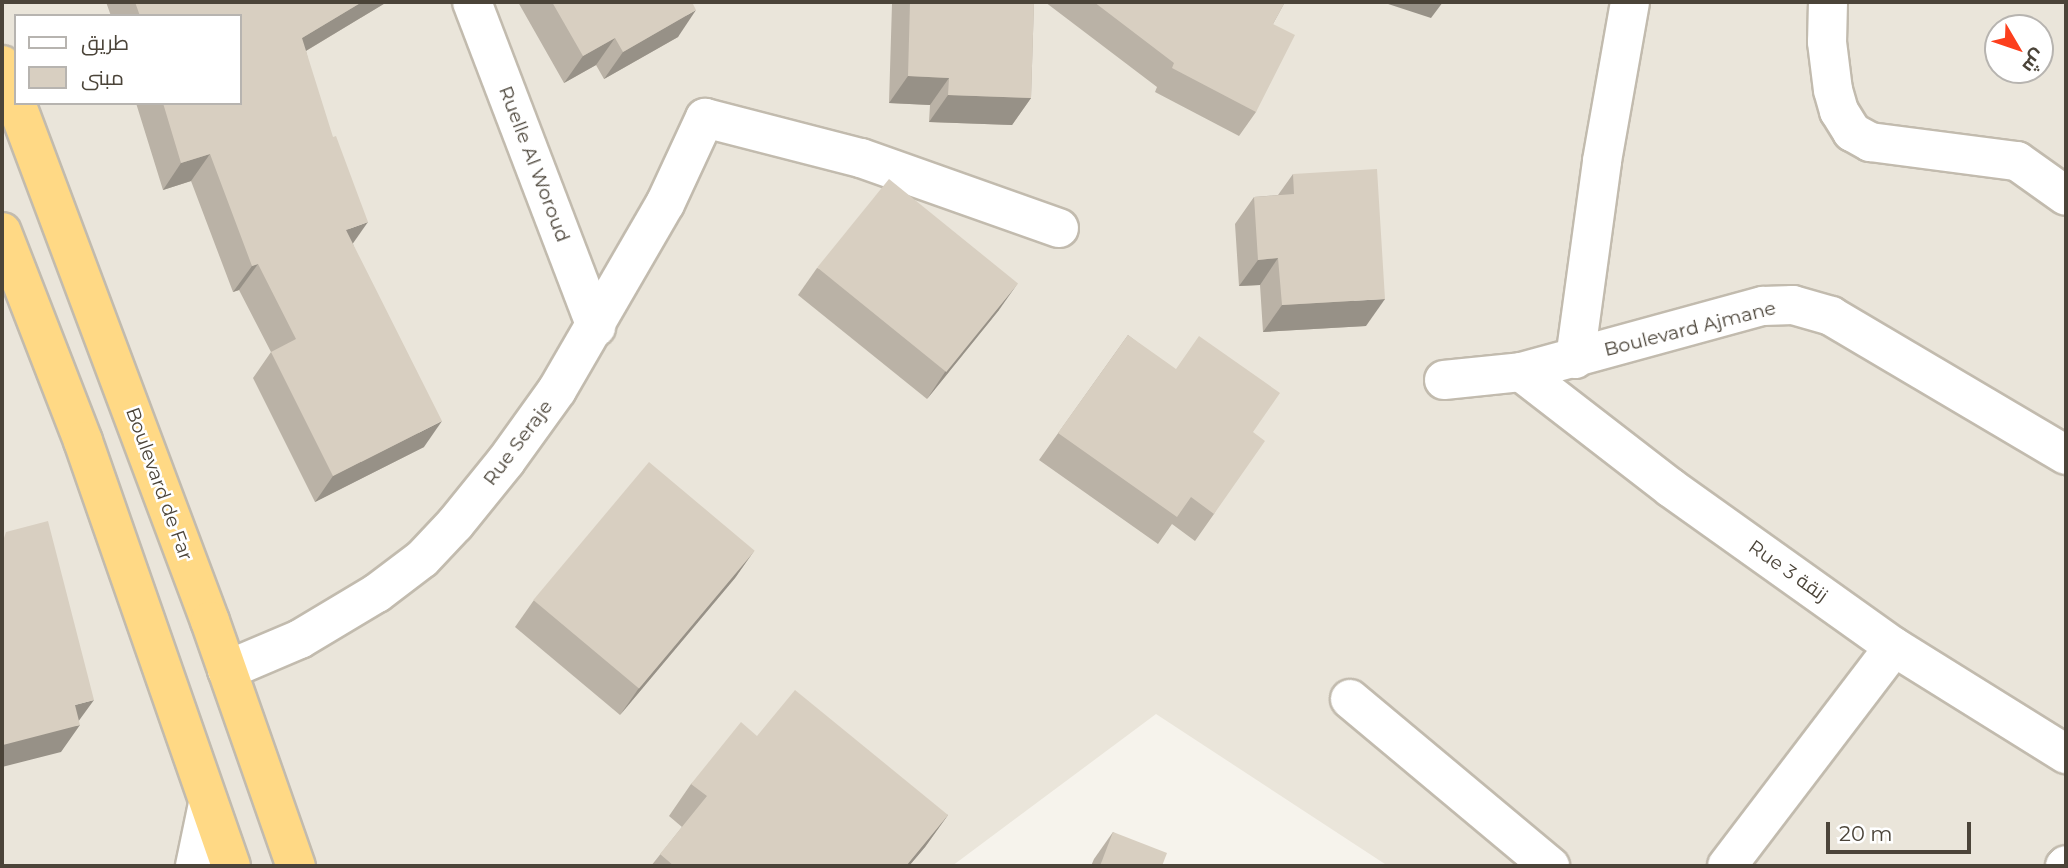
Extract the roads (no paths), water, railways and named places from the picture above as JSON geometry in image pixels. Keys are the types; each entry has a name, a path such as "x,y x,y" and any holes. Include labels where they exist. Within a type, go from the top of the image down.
{"highway":[{"name":"Boulevard de Far","path":"2,65 14,98"},
{"name":"Boulevard de Far","path":"17,105 227,670 296,866"},
{"path":"2,232 83,441 208,804 232,866"}],"street":[{"name":"Ruelle Al Woroud","path":"472,2 596,327"},
{"path":"1575,359 1602,161 1630,2"},
{"path":"1828,2 1827,42 1833,90 1839,111 1852,132 1870,142 2017,161 2066,196"},
{"name":"Rue Seraje","path":"227,670 275,651 341,616 422,559 506,461 557,390 665,204 705,118 861,158 1059,228"},
{"name":"Boulevard Ajmane","path":"1444,380 1521,372 1763,306 1793,305 1831,316 2066,455"},
{"name":"Rue 3 زنقة","path":"1521,372 1671,488 1894,647 2066,754"},
{"path":"1727,866 1894,647"},
{"path":"1350,699 1550,866"},
{"path":"195,866 208,804"}]}
